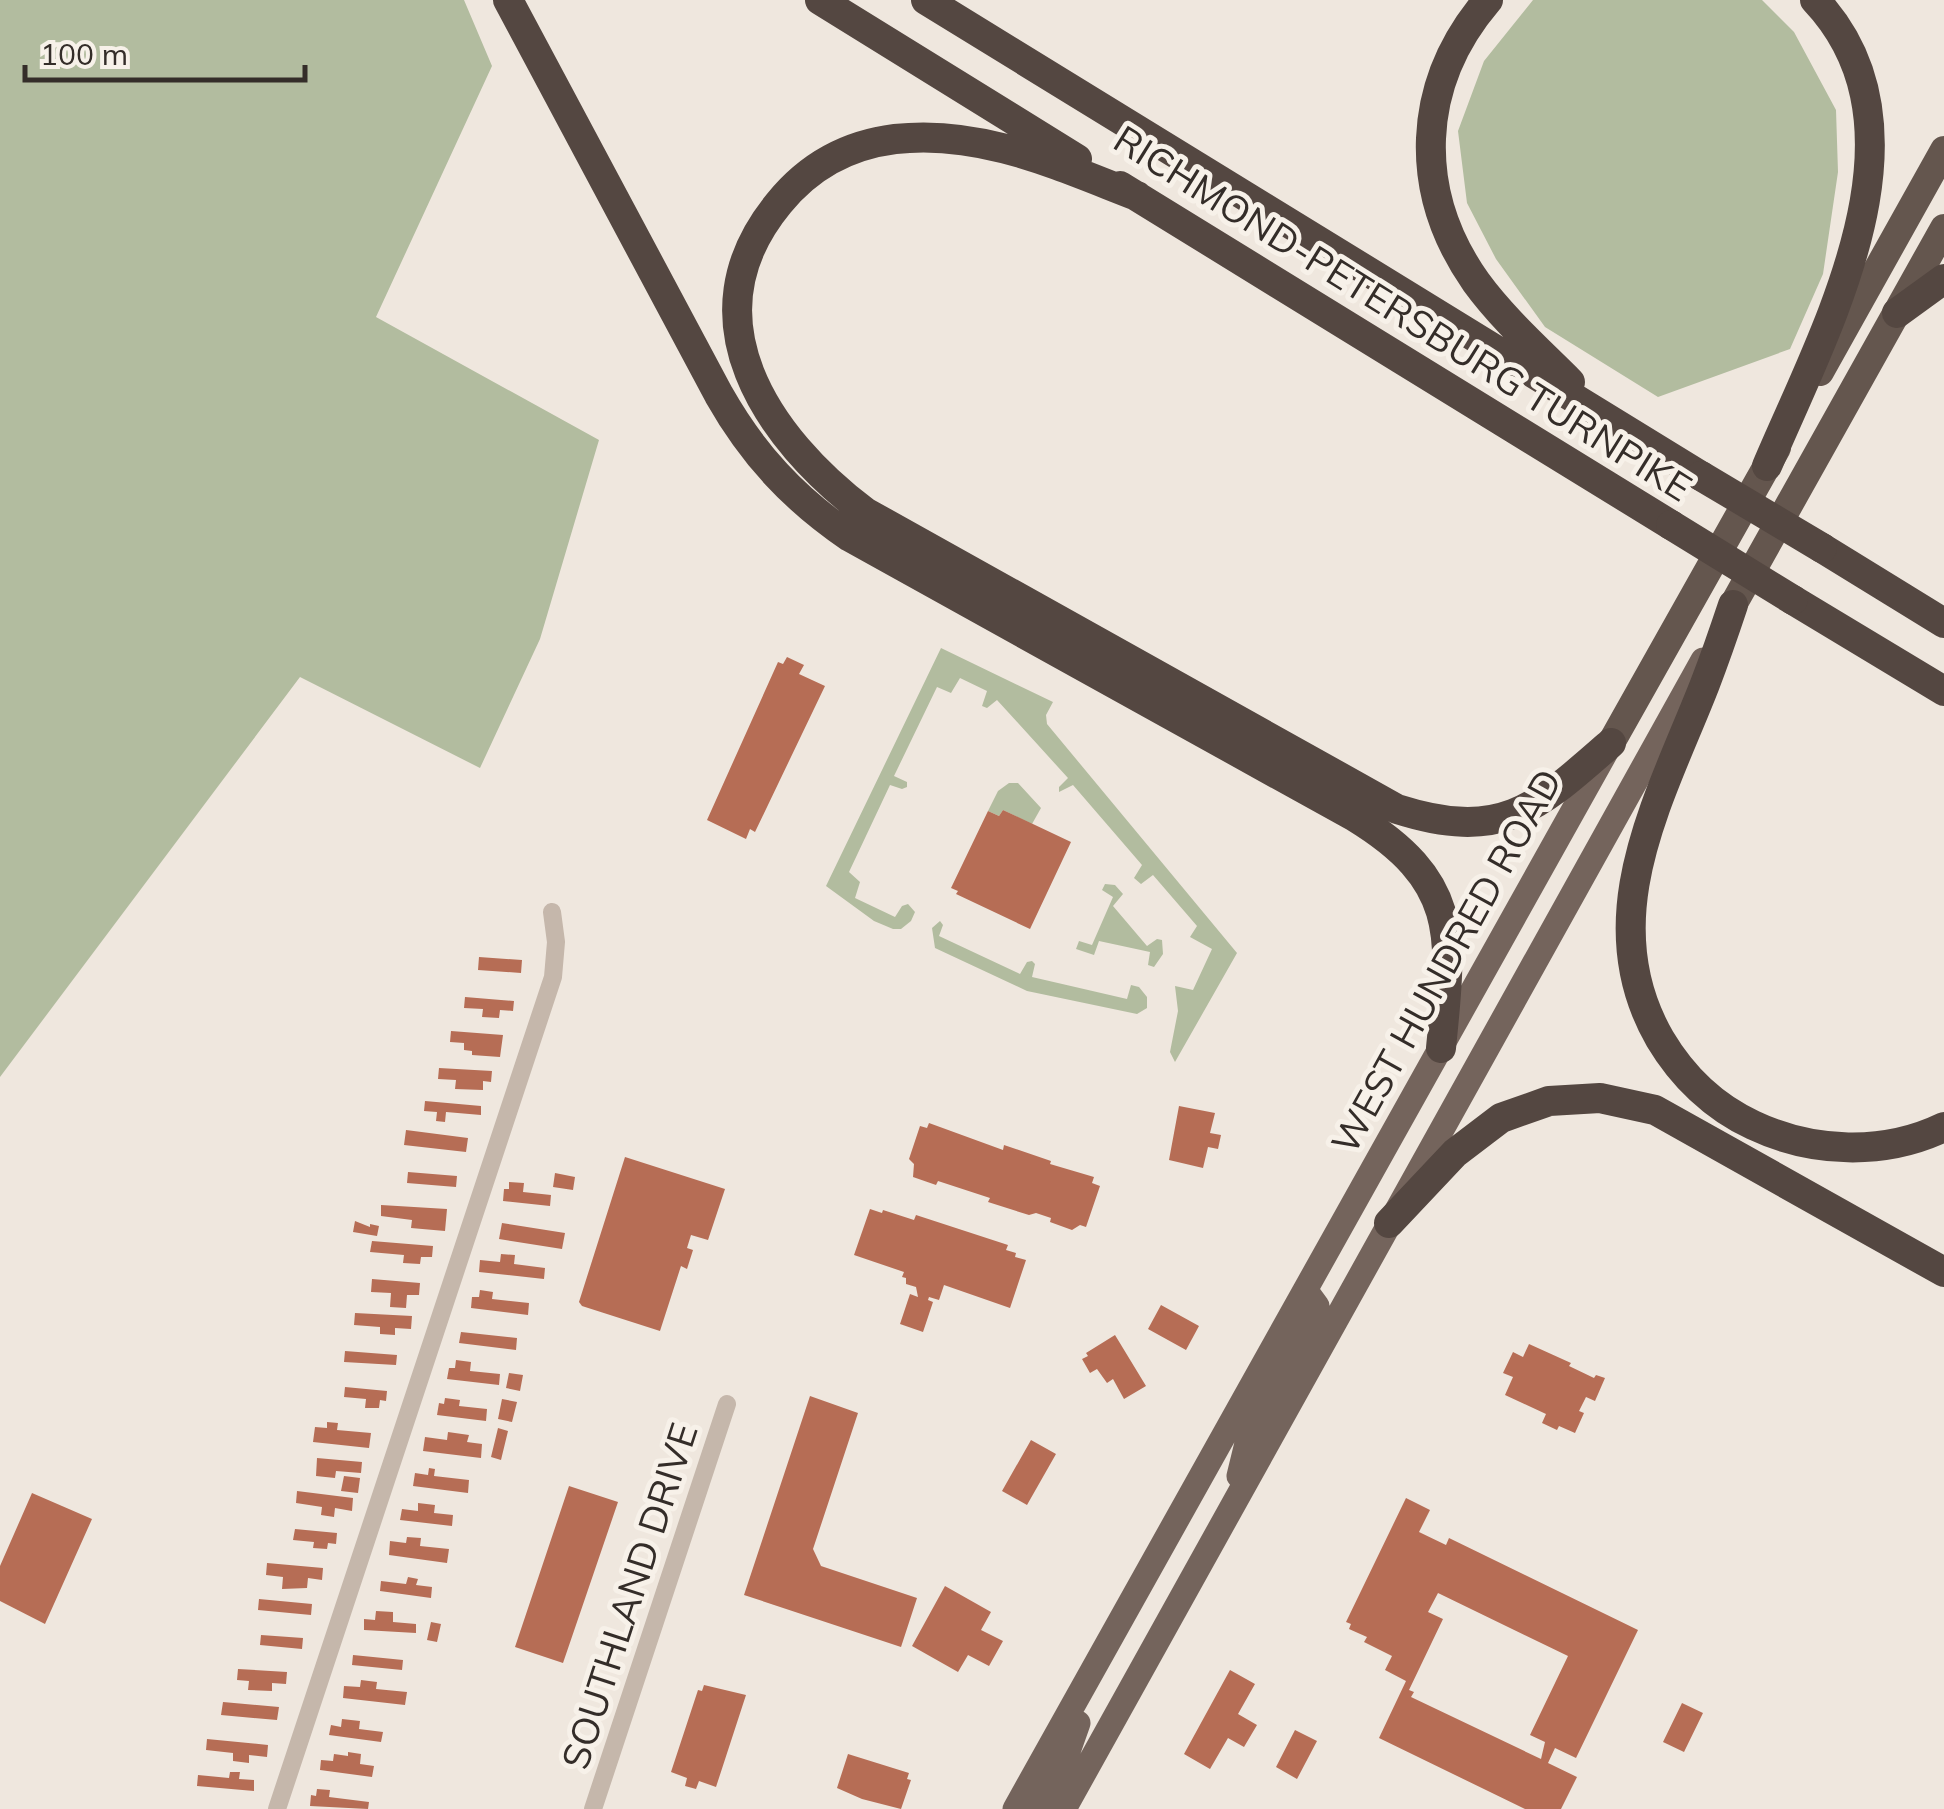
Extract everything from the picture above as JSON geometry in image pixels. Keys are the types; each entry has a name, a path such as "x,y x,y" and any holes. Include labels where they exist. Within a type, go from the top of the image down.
{"highway":[{"path":"508,0 726,407 767,467 818,515 850,537 1355,817 1390,841 1431,886 1444,920 1450,960 1441,1048"},
{"name":"RICHMOND-PETERSBURG TURNPIKE","path":"820,0 1944,692"},
{"name":"RICHMOND-PETERSBURG TURNPIKE","path":"926,0 1944,623"},
{"path":"1488,0 1458,42 1435,99 1430,154 1440,210 1475,280 1501,314 1604,416"},
{"path":"1768,466 1845,278 1868,186 1868,117 1862,83 1842,36 1815,0"},
{"path":"1137,196 1037,158 964,140 893,139 839,154 812,169 793,186 760,228 747,258 740,285 739,340 760,400 804,461 864,512 1397,809 1447,822 1507,817 1548,798 1611,743"},
{"name":"WEST HUNDRED ROAD","path":"1611,743 1944,150"},
{"name":"WEST HUNDRED ROAD","path":"1733,606 1944,228"},
{"path":"1897,314 1944,279"},
{"path":"1733,606 1704,688 1649,818 1638,862 1632,910 1641,997 1669,1054 1704,1092 1742,1120 1772,1134 1828,1147 1861,1147 1912,1139 1944,1126"},
{"path":"1890,660 1944,710"},
{"path":"1389,1223 1455,1154 1501,1118 1549,1101 1600,1098 1655,1110 1944,1272"}],"main road":[{"name":"WEST HUNDRED ROAD","path":"1064,1809 1733,606"},
{"name":"WEST HUNDRED ROAD","path":"1015,1809 1611,743"},
{"path":"1231,1510 1249,1435 1314,1317 1317,1306 1306,1290"},
{"path":"1040,1809 1060,1774 1099,1662"}],"street":[{"path":"277,1809 553,977 556,942 552,912"},
{"name":"SOUTHLAND DRIVE","path":"594,1809 726,1404"}],"green space":[{"path":"0,0 464,0 492,66 376,317 599,440 540,639 480,768 300,677 0,1077"},
{"path":"1533,0 1762,0 1794,32 1836,110 1838,172 1823,274 1790,349 1658,397 1545,327 1496,259 1467,203 1458,131 1484,61"},
{"path":"941,648 1053,702 1046,715 1047,724 1237,953 1175,1062 1170,1052 1178,1011 1175,986 1193,990 1212,949 1190,937 1197,926 1153,875 1141,884 1134,878 1142,865 1073,785 1059,792 1068,778 997,700 987,708 982,706 987,691 960,678 951,693 937,687 894,776 907,782 907,787 890,785 849,872 860,882 855,898 895,917 908,904 915,912 911,921 901,929 893,929 874,921 826,886"},
{"path":"1009,783 1018,783 1041,808 1032,824 1003,810 999,816 988,811 998,791"},
{"path":"1105,884 1115,885 1123,894 1113,906 1147,946 1162,940 1163,954 1154,967 1148,965 1150,952 1099,941 1094,955 1076,949 1079,941 1092,945 1113,897 1102,890"},
{"path":"940,921 943,925 939,936 1020,974 1032,961 1032,977 1127,999 1131,985 1139,987 1147,997 1147,1008 1137,1014 1027,991 935,948 932,928"}],"building":[{"path":"787,657 804,665 799,674 825,686 755,832 750,829 746,839 707,820 778,662 783,664"},
{"path":"1003,810 1071,842 1030,929 956,894 958,891 951,888 988,811 999,816"},
{"path":"479,957 522,960 521,973 478,970"},
{"path":"465,997 514,1001 513,1011 500,1010 499,1018 482,1017 483,1009 464,1008"},
{"path":"451,1031 503,1035 500,1057 472,1055 472,1051 464,1050 464,1043 450,1042"},
{"path":"439,1068 492,1071 491,1082 483,1081 483,1090 455,1089 456,1080 438,1079"},
{"path":"425,1101 481,1106 481,1115 446,1112 445,1122 436,1121 437,1112 424,1111"},
{"path":"1179,1106 1215,1113 1210,1133 1221,1135 1218,1149 1208,1147 1203,1168 1169,1160"},
{"path":"929,1123 1094,1177 1092,1183 1100,1186 1086,1227 1080,1225 1072,1230 1036,1213 1029,1215 988,1202 990,1198 913,1177 914,1164 909,1159 920,1126 927,1128"},
{"path":"406,1130 468,1138 466,1152 404,1145"},
{"path":"625,1157 725,1189 708,1240 691,1235 687,1248 693,1250 687,1269 681,1266 660,1331 579,1302"},
{"path":"408,1172 457,1176 456,1187 407,1183"},
{"path":"555,1173 575,1177 573,1190 553,1187"},
{"path":"509,1182 524,1183 523,1192 551,1195 550,1206 503,1201"},
{"path":"381,1205 447,1209 445,1231 411,1228 412,1220 381,1216"},
{"path":"870,1209 914,1220 916,1215 1008,1245 1006,1250 1026,1260 1010,1308 944,1285 939,1300 929,1297 933,1302 923,1332 900,1324 910,1294 918,1297 916,1287 906,1284 904,1272 854,1255"},
{"path":"355,1221 379,1226 377,1236 353,1232"},
{"path":"502,1223 565,1233 562,1249 499,1239"},
{"path":"372,1241 433,1246 432,1257 421,1257 420,1264 403,1263 404,1255 370,1252"},
{"path":"501,1254 515,1255 514,1264 545,1268 544,1279 479,1272 480,1260 500,1262"},
{"path":"372,1279 420,1283 419,1295 407,1295 406,1308 390,1307 391,1293 371,1292"},
{"path":"480,1290 493,1292 492,1299 529,1303 528,1315 471,1308 472,1297 479,1297"},
{"path":"1161,1305 1199,1326 1186,1350 1148,1329"},
{"path":"355,1313 412,1316 411,1329 395,1328 395,1335 380,1334 380,1327 354,1325"},
{"path":"461,1332 517,1338 516,1350 459,1343"},
{"path":"1115,1335 1146,1386 1124,1399 1113,1379 1107,1383 1097,1369 1090,1373 1082,1359"},
{"path":"1529,1344 1594,1378 1605,1378 1595,1401 1586,1397 1575,1433 1542,1423 1546,1414 1505,1395 1513,1377 1503,1373 1513,1352 1523,1357"},
{"path":"345,1351 397,1355 396,1365 344,1362"},
{"path":"456,1360 471,1362 470,1371 500,1374 499,1385 447,1379"},
{"path":"509,1373 523,1375 520,1391 506,1388"},
{"path":"345,1387 387,1391 386,1401 380,1400 379,1408 365,1408 366,1399 344,1397"},
{"path":"810,1396 858,1413 813,1549 821,1566 917,1598 901,1647 744,1595"},
{"path":"445,1398 460,1400 459,1406 487,1409 486,1421 437,1415 439,1403 444,1404"},
{"path":"502,1399 517,1402 512,1422 498,1419"},
{"path":"327,1422 338,1423 337,1430 371,1433 369,1448 313,1442 315,1427 327,1428"},
{"path":"498,1428 508,1431 501,1460 491,1457"},
{"path":"448,1432 469,1435 467,1442 482,1444 481,1458 423,1451 425,1437 447,1440"},
{"path":"1031,1440 1056,1454 1027,1505 1002,1491"},
{"path":"317,1458 362,1462 361,1473 336,1471 335,1478 316,1476"},
{"path":"429,1468 435,1469 434,1476 469,1480 468,1493 413,1486 415,1473 428,1475"},
{"path":"344,1476 360,1478 358,1493 341,1491"},
{"path":"569,1486 618,1502 563,1663 515,1647"},
{"path":"297,1491 353,1498 352,1511 335,1508 334,1517 321,1515 322,1507 296,1503"},
{"path":"32,1493 92,1519 45,1624 0,1601 0,1566"},
{"path":"1406,1498 1430,1510 1419,1532 1446,1545 1449,1538 1638,1630 1576,1758 1555,1748 1548,1763 1577,1777 1561,1809 1525,1809 1379,1738 1406,1681 1385,1670 1392,1656 1364,1642 1367,1637 1349,1629 1351,1624 1346,1622","holes":["1438,1593 1568,1656 1530,1735 1545,1742 1541,1759 1411,1697 1414,1692 1409,1690 1443,1619 1428,1612"]},
{"path":"418,1503 435,1505 434,1513 453,1515 452,1526 400,1520 402,1509 418,1511"},
{"path":"295,1529 337,1533 336,1544 328,1543 327,1549 313,1548 314,1542 293,1540"},
{"path":"407,1537 421,1538 420,1546 449,1549 447,1563 389,1555 390,1541 406,1543"},
{"path":"267,1563 323,1568 322,1580 308,1578 307,1588 282,1589 283,1577 266,1575"},
{"path":"408,1577 418,1579 416,1585 432,1587 431,1598 380,1591 381,1581 406,1584"},
{"path":"945,1586 991,1612 981,1630 1003,1641 989,1666 968,1655 958,1672 912,1646"},
{"path":"259,1599 312,1604 311,1615 258,1610"},
{"path":"376,1611 393,1612 393,1622 416,1624 416,1633 364,1630 364,1619 375,1620"},
{"path":"431,1622 441,1624 437,1642 427,1640"},
{"path":"261,1635 303,1638 302,1649 260,1645"},
{"path":"353,1655 403,1660 402,1670 352,1665"},
{"path":"238,1669 287,1672 286,1684 272,1683 272,1691 248,1690 249,1681 237,1680"},
{"path":"1230,1670 1255,1684 1238,1714 1257,1725 1244,1747 1228,1738 1210,1769 1184,1754"},
{"path":"361,1680 377,1682 376,1689 407,1692 405,1705 343,1698 344,1686 360,1687"},
{"path":"704,1685 746,1695 716,1787 699,1781 696,1789 685,1786 687,1778 671,1772 698,1690 702,1691"},
{"path":"223,1702 279,1707 277,1720 221,1715"},
{"path":"1682,1703 1703,1713 1684,1752 1663,1742"},
{"path":"342,1719 360,1721 359,1729 383,1732 381,1742 329,1735 331,1725 341,1727"},
{"path":"1295,1730 1317,1741 1297,1779 1276,1767"},
{"path":"207,1739 268,1745 267,1757 249,1755 249,1763 233,1761 233,1753 206,1750"},
{"path":"348,1752 361,1754 360,1764 374,1766 372,1777 320,1770 321,1760 333,1761 334,1754 348,1756"},
{"path":"848,1754 909,1773 907,1779 911,1780 901,1809 837,1788"},
{"path":"230,1772 240,1772 239,1779 254,1780 254,1791 197,1786 198,1775 229,1778"},
{"path":"317,1789 330,1790 329,1797 369,1802 368,1809 310,1806 311,1795 316,1796"}]}
